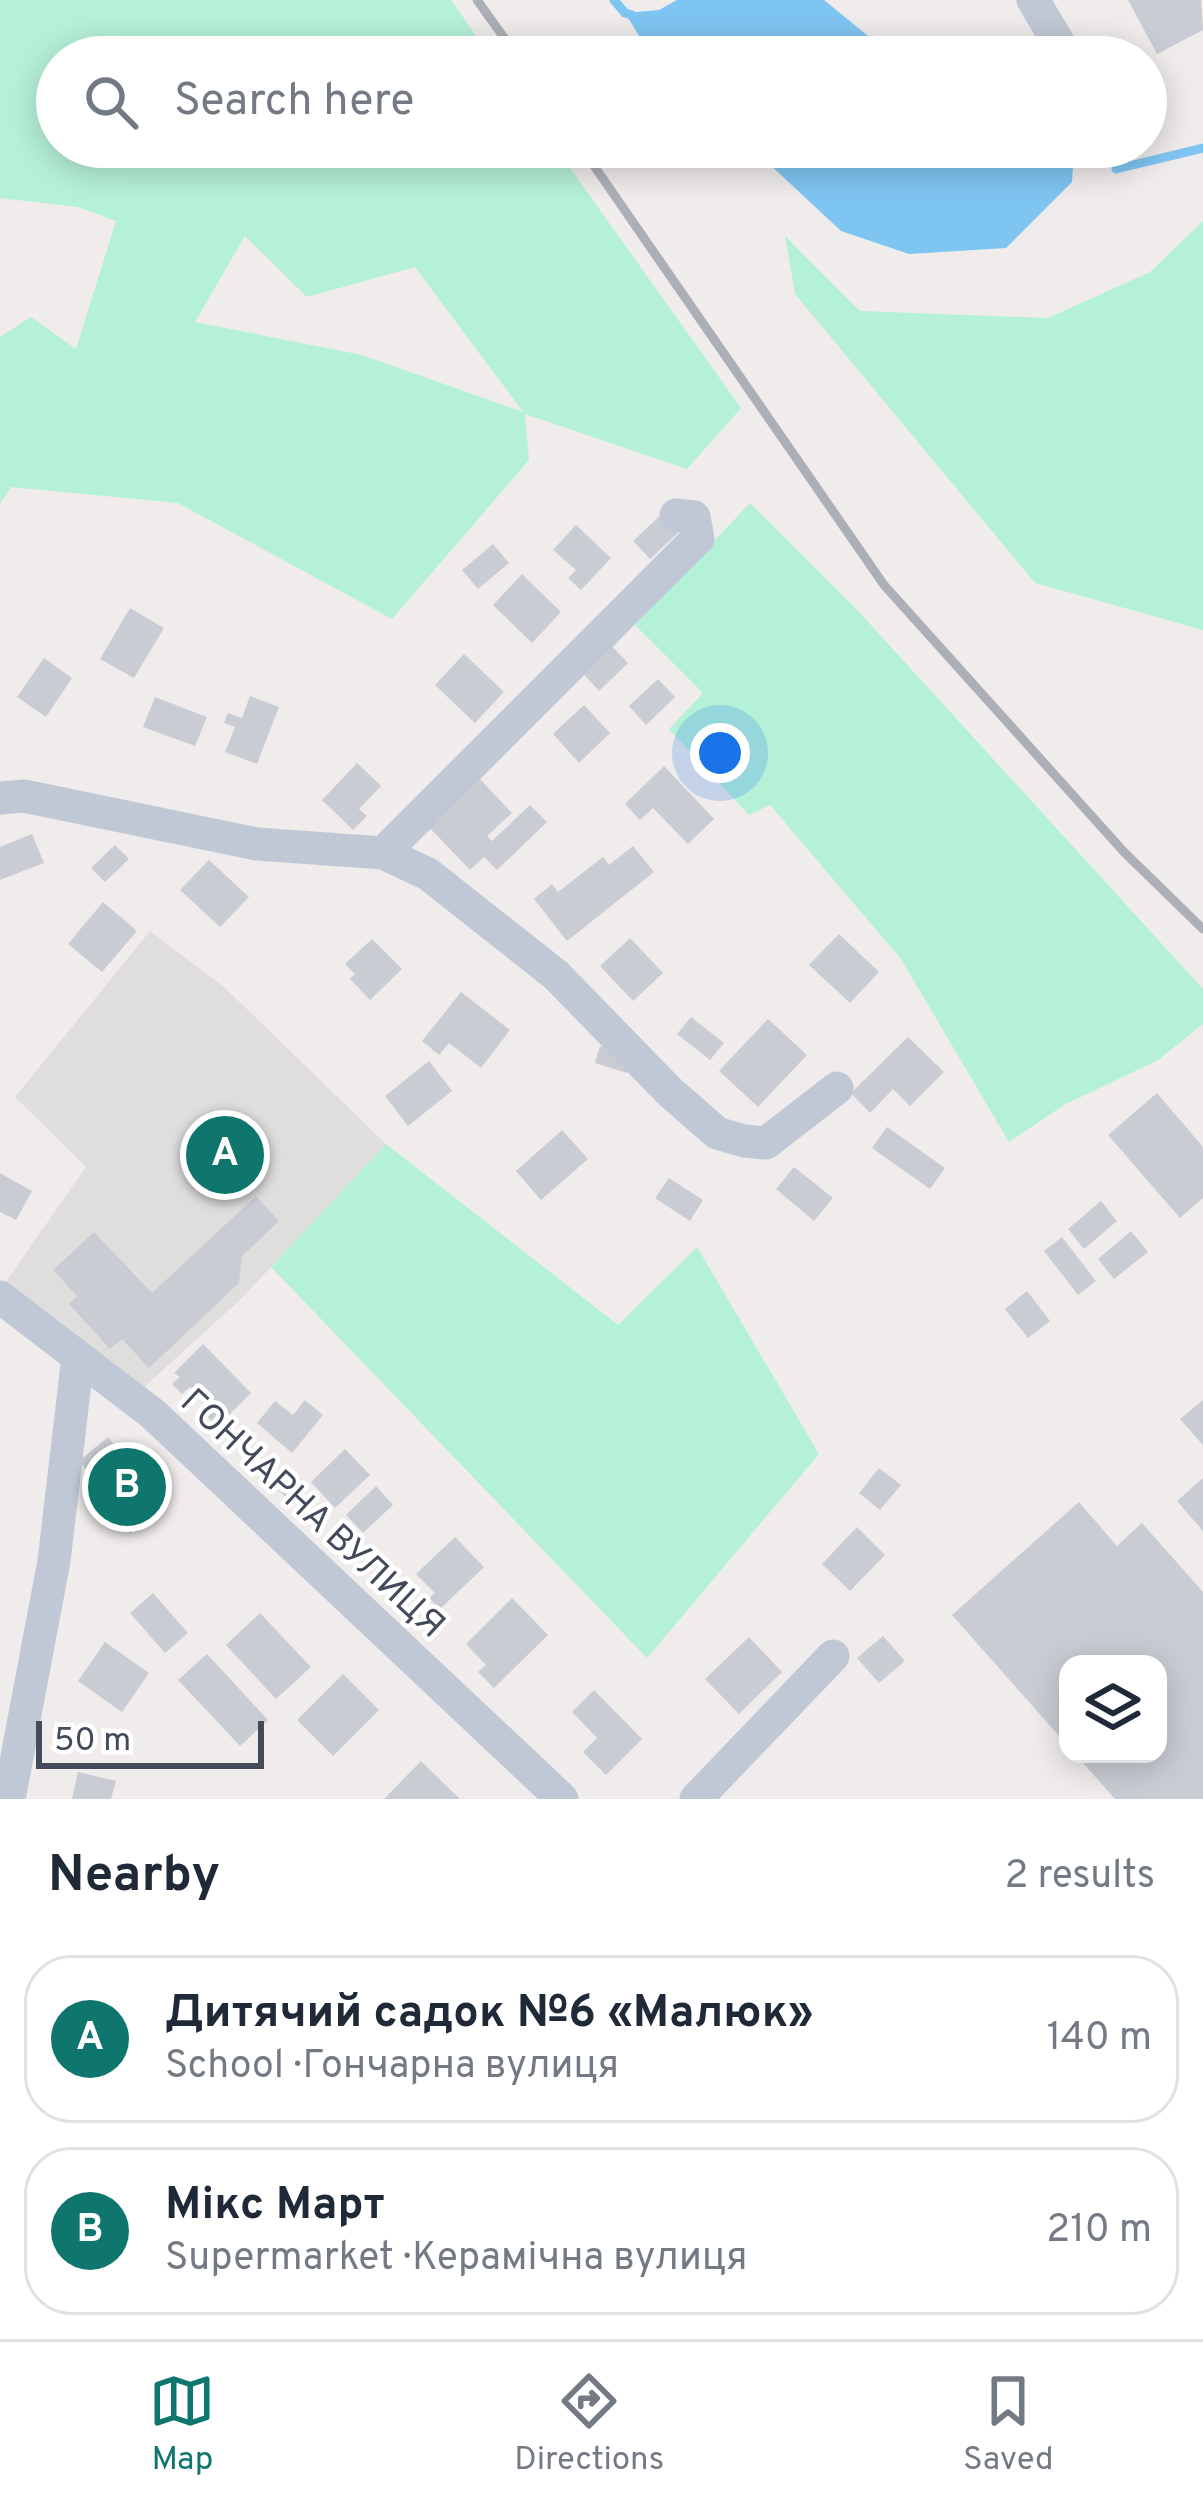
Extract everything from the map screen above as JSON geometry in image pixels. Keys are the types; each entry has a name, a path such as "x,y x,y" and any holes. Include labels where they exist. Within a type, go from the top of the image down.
{"street":[{"path":"1033,0 1054,36"},
{"path":"383,853 698,538 694,517 676,515"},
{"path":"0,798 24,796 257,844 383,853 428,874 556,976 717,1133 766,1143 837,1088"},
{"name":"ГОНЧАРНА ВУЛИЦЯ","path":"0,1297 153,1414 562,1799"},
{"path":"9,1799 54,1561 78,1358"},
{"path":"696,1799 833,1655"}],"shaded area":[{"path":"150,931 224,987 386,1144 242,1298 132,1398 0,1290 86,1167 15,1097"}],"green space":[{"path":"0,0 451,0 476,36 36,36 36,168 570,168 741,408 687,469 525,414 529,460 392,619 178,503 11,487 0,504 0,337 31,317 76,349 116,221 78,207 0,198","holes":["245,236 307,297 415,267 523,412 362,355 195,322"]},
{"path":"1203,221 1203,630 1035,583 795,294 785,236 860,311 1048,318 1150,272"},
{"path":"750,503 859,612 1203,989 1203,1024 1158,1060 1064,1105 1009,1142 901,959 770,805 749,815 669,729 703,693 635,625"},
{"path":"386,1144 618,1325 697,1247 819,1454 647,1658 271,1267"}],"water":[{"path":"677,0 824,0 868,36 639,36 625,13 659,10"},
{"path":"774,168 1073,168 1072,182 1006,248 909,254 841,231"}],"building":[{"path":"1128,0 1201,0 1203,30 1167,49 1167,36 1147,36"},
{"path":"663,513 680,531 650,559 633,541"},
{"path":"576,525 611,558 581,590 568,578 576,570 553,550"},
{"path":"493,544 509,563 478,589 462,570"},
{"path":"522,574 561,612 532,643 493,605"},
{"path":"130,608 164,628 134,678 100,659"},
{"path":"611,645 628,663 599,691 582,672"},
{"path":"464,654 504,692 475,723 435,685"},
{"path":"44,658 72,678 46,717 17,697"},
{"path":"658,679 675,697 646,725 629,706"},
{"path":"250,696 279,707 257,764 225,752 235,727 224,723 228,713 242,718"},
{"path":"155,697 207,717 195,746 143,727"},
{"path":"584,705 610,733 579,763 553,734"},
{"path":"357,763 381,786 359,809 367,816 353,830 322,800"},
{"path":"664,766 714,819 688,844 653,808 640,820 625,804"},
{"path":"477,776 512,813 487,836 492,841 530,805 547,822 497,870 484,857 470,870 426,824"},
{"path":"32,834 44,863 0,880 0,847"},
{"path":"115,845 129,859 105,882 91,868"},
{"path":"633,846 654,872 567,941 534,899 552,884 558,892 603,857 609,865"},
{"path":"209,860 249,897 220,927 180,890"},
{"path":"103,902 137,931 102,972 68,944"},
{"path":"839,934 879,972 850,1003 809,965"},
{"path":"630,938 663,973 633,1001 600,966"},
{"path":"372,939 402,969 370,1000 350,979 355,974 345,964"},
{"path":"461,992 510,1030 481,1068 449,1043 439,1055 422,1041"},
{"path":"691,1017 724,1043 710,1060 677,1034"},
{"path":"768,1019 807,1055 758,1107 719,1071"},
{"path":"908,1037 944,1072 910,1106 893,1089 870,1113 851,1093"},
{"path":"600,1046 632,1057 627,1073 595,1063"},
{"path":"429,1061 452,1091 408,1126 385,1096"},
{"path":"1157,1093 1203,1147 1203,1198 1180,1218 1108,1135"},
{"path":"887,1127 945,1168 930,1189 872,1148"},
{"path":"562,1130 588,1159 541,1200 516,1171"},
{"path":"794,1167 833,1198 814,1221 776,1189"},
{"path":"0,1173 32,1191 16,1220 0,1212"},
{"path":"669,1178 703,1200 690,1221 655,1198"},
{"path":"256,1196 279,1221 242,1256 239,1283 149,1368 122,1339 110,1349 69,1304 77,1296 53,1270 94,1232 152,1293"},
{"path":"1101,1201 1117,1221 1084,1249 1068,1229"},
{"path":"1131,1231 1148,1252 1114,1279 1098,1259"},
{"path":"1062,1237 1096,1281 1078,1295 1044,1251"},
{"path":"1027,1291 1050,1321 1028,1338 1005,1309"},
{"path":"203,1344 251,1393 217,1427 206,1415 212,1409 190,1387 182,1394 172,1384 180,1377 174,1373"},
{"path":"305,1400 323,1415 292,1453 257,1423 275,1401 293,1415"},
{"path":"1203,1400 1203,1445 1180,1419"},
{"path":"108,1437 127,1460 133,1456 170,1500 130,1534 92,1489 98,1484 79,1461"},
{"path":"345,1449 370,1475 335,1508 311,1482"},
{"path":"287,1465 307,1486 290,1502 271,1482"},
{"path":"879,1468 901,1485 880,1510 859,1493"},
{"path":"1203,1478 1203,1531 1177,1501"},
{"path":"376,1486 393,1505 363,1533 346,1515"},
{"path":"1079,1502 1117,1546 1142,1523 1203,1592 1203,1799 1115,1799 1083,1763 1167,1763 1167,1655 1059,1655 1059,1736 952,1615"},
{"path":"857,1527 885,1555 850,1591 822,1564"},
{"path":"455,1537 484,1567 440,1609 429,1598 435,1593 416,1574"},
{"path":"153,1593 188,1633 165,1653 130,1613"},
{"path":"512,1598 548,1635 494,1688 478,1672 486,1665 466,1644"},
{"path":"260,1613 311,1667 276,1699 226,1645"},
{"path":"883,1636 905,1661 879,1683 857,1658"},
{"path":"749,1637 782,1672 739,1714 705,1679"},
{"path":"105,1642 149,1673 122,1712 78,1681"},
{"path":"207,1654 268,1720 240,1746 178,1680"},
{"path":"343,1674 379,1710 333,1756 297,1720"},
{"path":"594,1690 642,1739 606,1775 583,1752 597,1738 572,1712"},
{"path":"421,1761 460,1799 384,1799"},
{"path":"78,1772 116,1781 111,1799 72,1799"}],"waterway":[{"path":"614,0 632,15"},
{"path":"1167,157 1203,148"},
{"path":"1116,169 1120,168"}],"railway":[{"path":"477,0 503,36"},
{"path":"596,168 884,585 1124,852 1203,929"}],"place":[{"name":"Дитячий садок №6 «Малюк»","path":"225,1155"},
{"name":"Мікс Март","path":"127,1487"}]}
